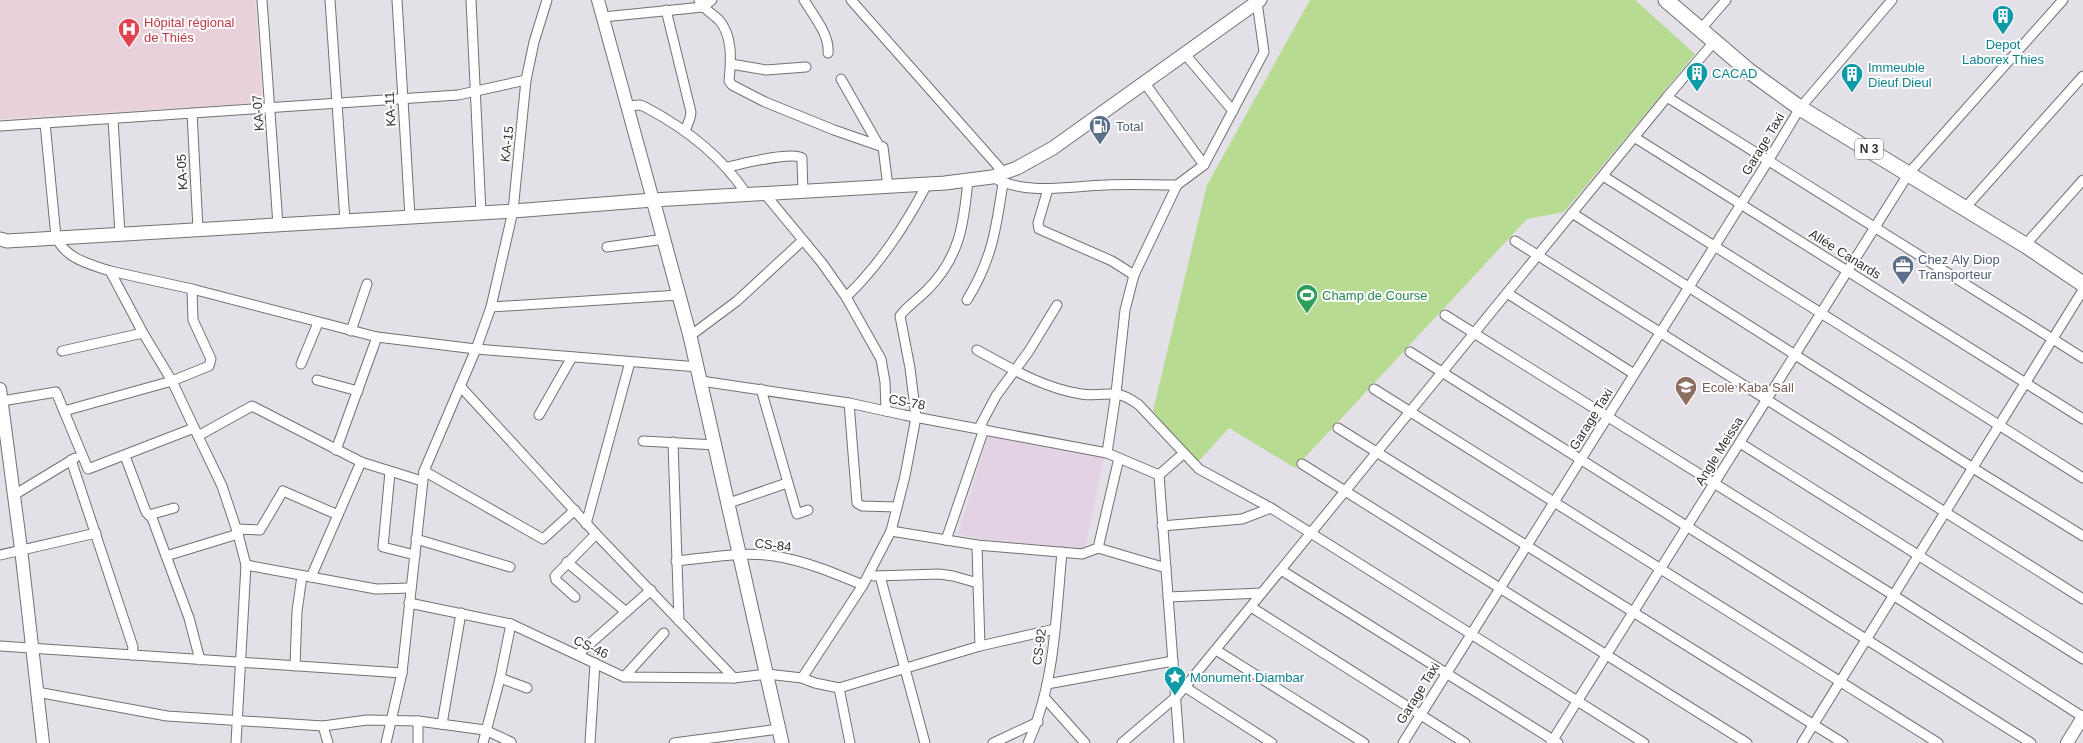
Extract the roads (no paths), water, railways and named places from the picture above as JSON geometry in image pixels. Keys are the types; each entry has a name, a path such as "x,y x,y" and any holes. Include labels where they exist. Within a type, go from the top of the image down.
{"main road":[{"name":"N 3","path":"1666,0 1749,71 1800,108 1966,208 2083,284"},
{"path":"0,238 15,240 56,238 481,213 653,200 888,187 1000,178 1053,148 1184,53 1259,1"},
{"path":"653,200 680,295 698,367 782,743"},
{"path":"0,244 15,240"}],"street":[{"name":"KA-07","path":"262,0 271,108 278,225"},
{"path":"330,0 345,221"},
{"name":"KA-11","path":"397,0 410,217"},
{"path":"471,0 481,213"},
{"name":"KA-15","path":"386,743 402,673 424,471 476,349 490,307 513,211 522,134 526,80 534,42 548,0"},
{"path":"598,0 653,200"},
{"path":"603,17 666,10 712,0"},
{"path":"804,0 824,34 829,48 828,53"},
{"path":"851,0 1000,178 1048,189 1107,185 1177,185"},
{"path":"1700,30 1726,0"},
{"name":"Garage Taxi","path":"1402,743 1608,417 1800,108 1892,0"},
{"name":"Angle Meissa","path":"1554,742 1577,701 1909,173 2063,0"},
{"path":"1107,453 1116,393 1125,310 1134,275 1177,185 1204,165 1264,52 1259,1"},
{"path":"701,3 719,21 726,32 731,64 729,81 732,85 765,102 834,130 884,147 888,187"},
{"path":"666,10 691,112 685,131"},
{"path":"1122,743 1176,697 1185,687 1537,255 1714,42"},
{"path":"1184,53 1233,111"},
{"path":"731,64 766,70 806,67"},
{"path":"1966,208 2083,76"},
{"path":"841,79 878,144"},
{"path":"0,126 458,95 526,80"},
{"path":"1144,82 1204,165"},
{"path":"1667,97 2083,358"},
{"path":"627,106 640,105 685,131 701,143 727,167 747,195"},
{"name":"KA-05","path":"192,113 198,229"},
{"path":"113,119 120,234"},
{"path":"45,123 56,238 61,248 69,254 110,271 192,289 376,337 476,349 698,367"},
{"name":"Allée Canards","path":"1634,137 2025,384 2083,419"},
{"path":"727,167 782,156 798,156 802,158 803,192"},
{"path":"1603,176 2083,478"},
{"path":"967,300 986,265 994,238 1000,178"},
{"path":"802,678 869,576 891,531 916,417 910,368 900,316 929,288 951,258 959,242 965,219 968,180"},
{"path":"2025,245 2083,180"},
{"path":"846,297 874,267 918,202 927,184"},
{"path":"1048,189 1038,223 1039,229 1112,261 1134,275"},
{"path":"765,194 802,241 822,263 846,297 881,359 885,382 886,411"},
{"path":"1572,213 1973,468 2083,536"},
{"path":"607,247 664,239"},
{"path":"690,336 737,301 802,241"},
{"path":"1515,241 1946,511 2083,599"},
{"path":"110,271 143,333 172,381 222,486 237,531 246,565 236,743"},
{"path":"350,331 367,284"},
{"path":"64,411 172,381 209,366 211,363 193,320 192,289"},
{"path":"1802,743 2083,290"},
{"path":"1507,293 1634,374"},
{"path":"490,307 680,295"},
{"path":"946,540 981,429 993,401 1029,351 1057,305"},
{"path":"1445,315 1894,595 2083,717 2067,743"},
{"path":"300,364 318,323"},
{"path":"62,351 143,333"},
{"path":"336,450 376,337"},
{"path":"977,350 1014,371 1045,384 1081,394 1116,393 1128,397 1139,405 1199,469 1271,508 1644,743"},
{"path":"1410,352 2031,743"},
{"path":"539,415 572,357"},
{"path":"586,524 630,362"},
{"path":"317,380 358,391"},
{"name":"CS-78","path":"701,381 849,403 1107,453 1159,475"},
{"path":"460,386 586,524 734,678"},
{"path":"0,389 4,453 14,495 43,743"},
{"path":"761,389 797,514 808,510"},
{"path":"1374,389 1938,743"},
{"path":"2,402 56,392 88,469 196,432 252,406 361,462 422,481"},
{"path":"849,403 856,503 862,506 897,507"},
{"path":"1338,428 1843,743"},
{"path":"643,441 716,445"},
{"path":"673,442 679,621"},
{"path":"1740,443 1919,554 2083,659"},
{"path":"14,495 82,454"},
{"path":"1179,743 1159,475 1184,454"},
{"path":"125,456 146,512 152,518 189,618 200,660"},
{"path":"1094,550 1119,458"},
{"path":"71,460 133,647 132,655"},
{"path":"295,666 297,611 306,576 338,515 361,462"},
{"path":"1302,464 1346,490 1747,743"},
{"path":"424,471 543,538 574,510"},
{"path":"390,472 383,547 415,555"},
{"path":"729,503 787,483"},
{"path":"166,556 237,531 260,530 283,491 338,515"},
{"path":"149,515 174,508"},
{"path":"1162,526 1242,519 1271,508"},
{"path":"891,531 976,544 1062,552 1094,550 1166,568"},
{"path":"0,555 21,549 96,534"},
{"path":"575,597 555,578 567,562 596,534"},
{"path":"416,539 510,567"},
{"path":"976,544 980,646"},
{"name":"CS-92","path":"1028,743 1038,722 1047,684 1062,552"},
{"name":"CS-84","path":"676,561 740,555 772,556 816,565 863,585"},
{"path":"567,562 626,612"},
{"path":"246,565 376,589 411,588"},
{"path":"1281,570 1554,742"},
{"path":"869,576 939,574 953,576 978,584"},
{"path":"880,576 907,669 925,743"},
{"path":"577,655 651,590"},
{"path":"1168,597 1262,593"},
{"name":"CS-46","path":"410,603 511,624 624,677 734,678 767,674 802,678 815,683 839,688"},
{"path":"1251,607 1465,743"},
{"path":"442,724 461,614"},
{"path":"482,743 500,678 511,624"},
{"path":"850,743 839,688 907,669 980,646 1054,629"},
{"path":"624,677 664,633"},
{"path":"0,647 402,673"},
{"path":"1216,650 1364,743"},
{"path":"1047,684 1173,661"},
{"path":"590,743 595,663"},
{"path":"500,678 527,688"},
{"path":"1185,687 1272,743"},
{"path":"37,692 143,713 237,722 323,726 351,721 392,719 418,721 485,730 511,742"},
{"path":"1044,697 1085,743"},
{"path":"418,721 418,743"},
{"path":"993,743 1038,722"},
{"path":"323,726 328,743"},
{"path":"674,743 779,729"}],"place":[{"name":"Depot Laborex Thies","path":"2003,36"},
{"name":"Hôpital régional de Thiés","path":"129,48"},
{"name":"CACAD","path":"1697,92"},
{"name":"Immeuble Dieuf Dieul","path":"1852,94"},
{"name":"Total","path":"1100,146"},
{"name":"Chez Aly Diop Transporteur","path":"1903,286"},
{"name":"Champ de Course","path":"1307,314"},
{"name":"Ecole Kaba Sall","path":"1686,406"},
{"name":"Monument Diambar","path":"1175,696"}]}
